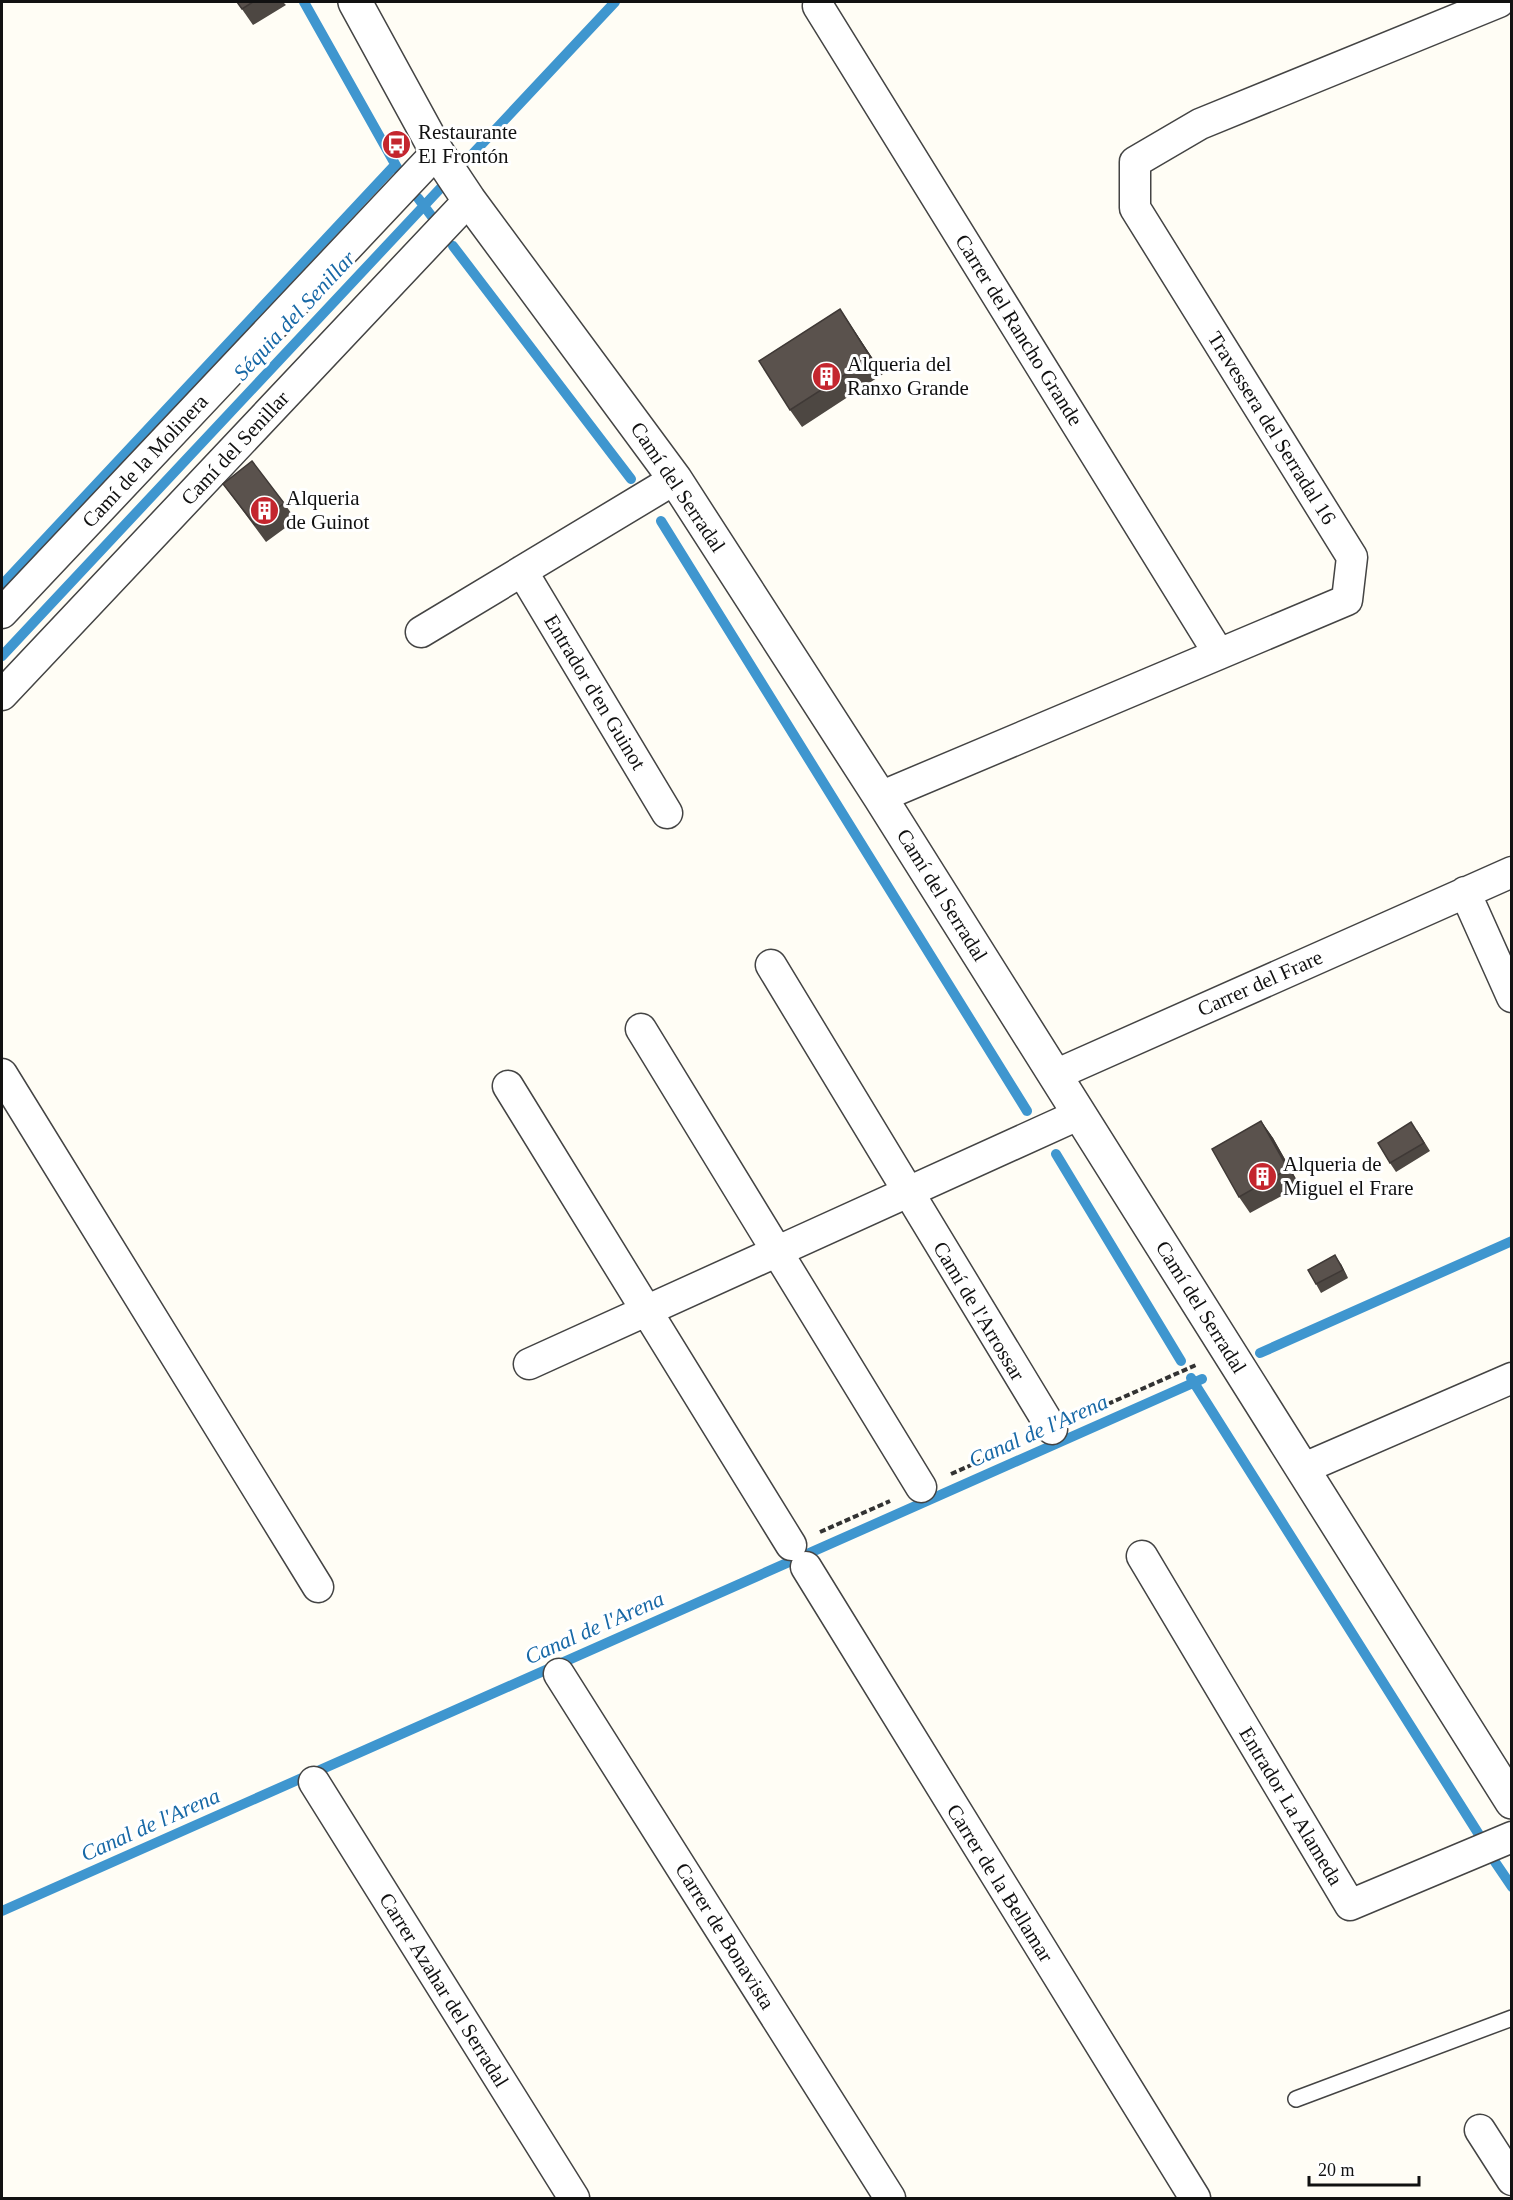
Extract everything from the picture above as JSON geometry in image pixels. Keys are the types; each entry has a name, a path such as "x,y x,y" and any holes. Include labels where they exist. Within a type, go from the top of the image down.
{"street":[{"name":"Camí del Serradal","path":"355,2 441,157 466,195 675,479 880,797 1512,1802"},
{"name":"Travessera del Serradal 16","path":"880,797 1347,600 1352,557 1135,208 1136,162 1200,124 1499,2"},
{"name":"Carrer del Rancho Grande","path":"818,6 1219,654"},
{"name":"Camí de la Molinera","path":"2,613 441,157"},
{"name":"Camí del Senillar","path":"2,695 466,195"},
{"path":"421,632 675,479"},
{"name":"Entrador d'en Guinot","path":"522,571 667,813"},
{"name":"Carrer del Frare","path":"1055,1075 1512,872"},
{"path":"1466,892 1512,997"},
{"name":"Camí de l'Arrossar","path":"771,965 1052,1429"},
{"path":"641,1029 921,1487"},
{"path":"2,1074 318,1587"},
{"path":"508,1086 645,1311 799,1556"},
{"path":"529,1364 1080,1114"},
{"path":"1302,1469 1512,1378"},
{"name":"Carrer de la Bellamar","path":"799,1556 1195,2199"},
{"name":"Entrador La Alameda","path":"1142,1556 1350,1905 1512,1837"},
{"name":"Carrer de Bonavista","path":"559,1674 890,2199"},
{"name":"Carrer Azahar del Serradal","path":"314,1782 574,2199"},
{"path":"1480,2130 1512,2180"}],"lane":[{"path":"1296,2099 1512,2018"}],"path":[{"path":"799,1556 921,1487 1228,1350"}],"building":[{"path":"237,2 253,2 242,9"},
{"name":"Alqueria del Ranxo Grande","path":"840,309 871,358 790,410 759,361"},
{"path":"252,461 284,503 255,525 223,484"},
{"name":"Alqueria de Miguel el Frare","path":"1261,1121 1288,1169 1239,1197 1212,1149"},
{"path":"1411,1122 1424,1143 1390,1163 1378,1143"},
{"path":"1335,1255 1343,1270 1316,1284 1308,1270"}],"waterway":[{"path":"304,2 399,171"},
{"name":"Séquia del Senillar","path":"2,656 615,2"},
{"path":"2,585 395,165"},
{"name":"Séquia del Senillar","path":"418,198 433,218"},
{"path":"453,246 631,479"},
{"path":"661,521 1027,1111"},
{"path":"1056,1154 1181,1361"},
{"name":"Canal de l'Arena","path":"1260,1353 1512,1241"},
{"path":"1191,1378 1478,1833"},
{"name":"Canal de l'Arena","path":"2,1911 1202,1379"},
{"path":"1493,1859 1512,1887"}],"place":[{"name":"Restaurante El Frontón","path":"397,144"},
{"name":"Alqueria del Ranxo Grande","path":"826,376"},
{"name":"Alqueria de Guinot","path":"265,510"},
{"name":"Alqueria de Miguel el Frare","path":"1262,1176"}]}
